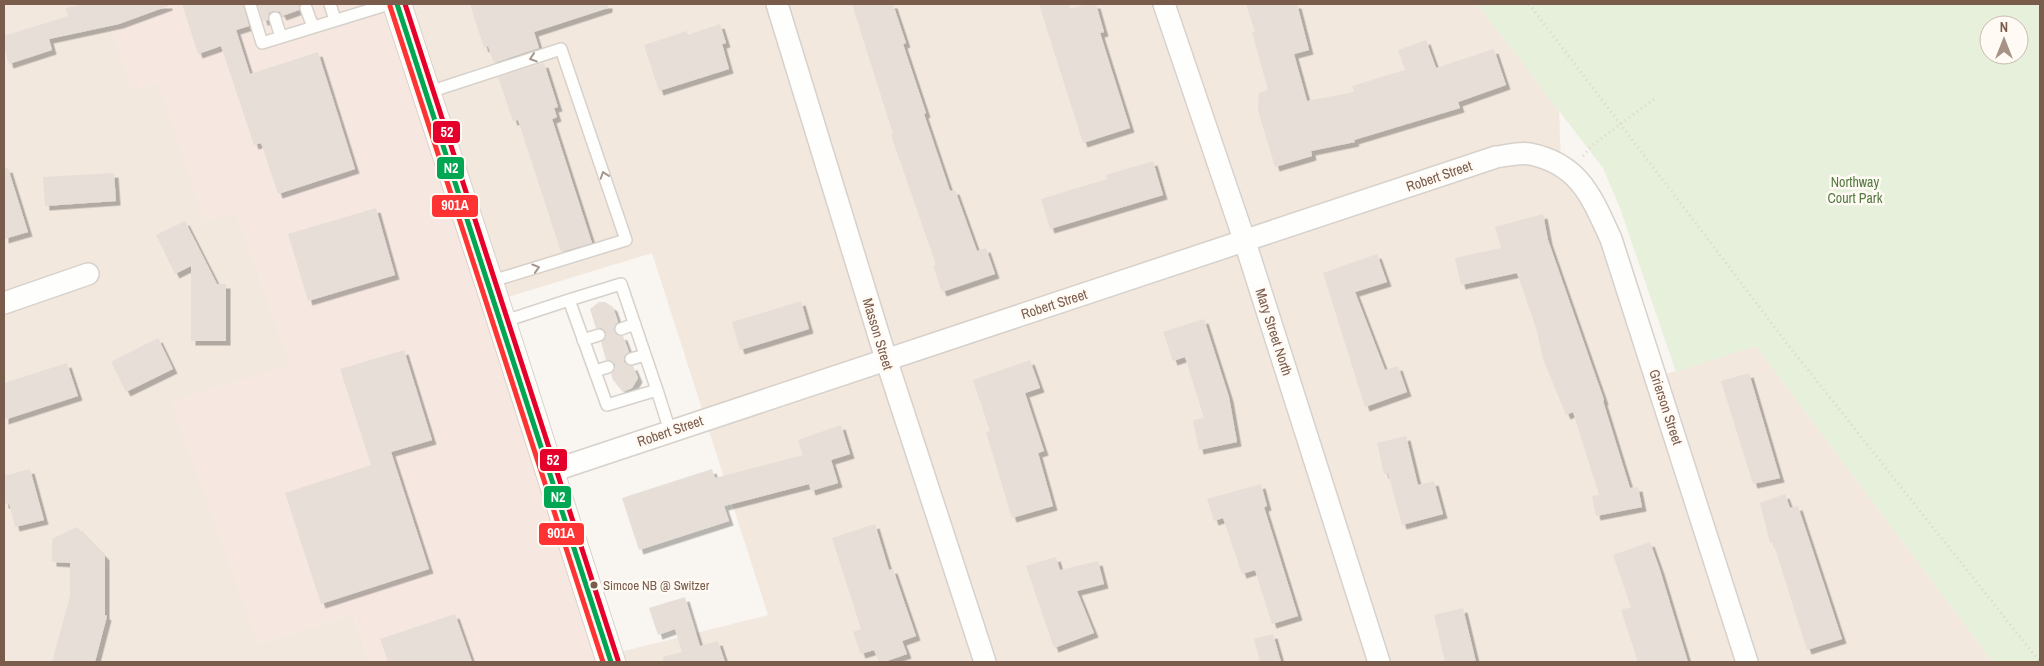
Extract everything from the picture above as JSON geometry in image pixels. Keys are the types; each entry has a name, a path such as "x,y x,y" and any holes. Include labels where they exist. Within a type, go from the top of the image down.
{"main road":[{"path":"397,4 489,282 611,662"}],"street":[{"name":"Masson Street","path":"777,4 886,359 985,662"},
{"name":"Mary Street North","path":"1164,4 1245,242 1379,662"},
{"name":"Robert Street","path":"549,472 1496,157 1529,153 1565,168"},
{"name":"Grierson Street","path":"1565,168 1590,193 1611,239 1747,662"},
{"path":"4,303 88,274"}],"lane":[{"path":"250,4 262,43 389,4"},
{"path":"330,4 335,20"},
{"path":"306,8 312,27"},
{"path":"275,18 280,37"},
{"path":"426,93 561,49 626,240 489,282"},
{"path":"502,322 621,284 670,431"},
{"path":"569,300 607,404 657,390"},
{"path":"620,329 635,324"},
{"path":"583,340 598,335"},
{"path":"631,359 645,355"},
{"path":"595,371 608,367"}],"path":[{"path":"1529,4 1789,346 2040,662"},
{"path":"1565,168 1657,98"}],"shaded area":[{"path":"4,4 103,4 133,90 159,83 204,219 237,214 291,364 258,644 353,614 370,662 4,662"},
{"path":"103,4 396,4 611,662 370,662 353,614 258,644 171,402 291,364 237,214 204,220 159,84 133,90"},
{"path":"397,4 1477,4 1559,110 1561,165 1590,193 1656,377 1756,346 1993,662 611,662 608,655 768,615 652,253 495,301"}],"green space":[{"name":"Northway Court Park","path":"1477,4 2040,4 2040,662 1993,662 1756,346 1676,372 1620,208 1603,168"}],"building":[{"path":"85,4 168,4 168,6 119,24 49,39 52,50 9,64 4,47 4,36 68,16 66,8"},
{"path":"182,4 243,4 249,26 236,30 250,74 318,52 355,169 278,194 261,143 254,145 221,46 198,54"},
{"path":"258,4 300,4 299,10 282,16 280,12 273,11 269,13 268,20 263,21"},
{"path":"470,4 608,4 608,8 534,32 539,48 494,63 488,46 484,48"},
{"path":"852,4 893,4 906,43 903,44 926,113 924,114 950,191 955,190 977,251 986,248 995,274 942,292 933,266 936,265 891,135 893,134"},
{"path":"1039,4 1069,4 1070,9 1087,4 1096,4 1104,32 1100,33 1130,128 1083,143"},
{"path":"1246,4 1297,4 1309,50 1294,54 1307,101 1354,92 1352,86 1405,70 1398,50 1426,40 1436,68 1494,49 1506,85 1458,102 1460,108 1354,140 1355,142 1311,151 1312,156 1275,167 1258,110 1259,93 1268,90 1252,32 1255,32"},
{"path":"720,24 726,43 722,44 729,69 659,91 644,45 687,31 688,35"},
{"path":"544,63 558,107 554,108 557,117 552,119 592,243 561,252 518,120 513,121 498,77"},
{"path":"1153,161 1163,195 1050,229 1041,199 1107,179 1106,175"},
{"path":"8,168 28,232 4,239 4,169"},
{"path":"114,173 116,201 45,206 43,177"},
{"path":"376,208 395,275 308,301 288,234"},
{"path":"1543,214 1548,240 1604,400 1630,488 1638,487 1642,507 1596,516 1592,496 1599,495 1573,412 1566,415 1543,359 1537,331 1517,273 1461,285 1455,258 1501,248 1495,227"},
{"path":"185,221 217,284 226,284 226,341 191,341 191,266 175,274 156,235"},
{"path":"1377,254 1387,282 1355,292 1385,370 1398,366 1407,392 1365,407 1323,273"},
{"path":"801,301 809,329 740,350 732,322"},
{"path":"599,302 605,302 613,307 618,322 615,325 614,331 617,335 623,336 629,352 624,357 624,362 629,366 633,366 638,378 632,388 623,392 613,380 611,374 615,369 615,364 606,360 601,342 606,337 606,332 601,328 596,328 590,309"},
{"path":"1204,319 1229,397 1237,442 1199,450 1193,420 1204,418 1185,357 1173,361 1163,332"},
{"path":"158,338 173,369 126,392 111,362"},
{"path":"404,350 432,440 391,452 429,569 321,604 285,493 371,465 340,369"},
{"path":"1030,360 1040,388 1025,393 1044,451 1038,453 1053,506 1012,518 986,432 990,431 973,380"},
{"path":"67,363 78,396 4,420 4,383"},
{"path":"1749,373 1780,478 1753,484 1721,381"},
{"path":"841,425 850,454 831,460 838,483 811,491 809,484 724,506 729,521 639,550 622,498 712,469 715,478 803,455 798,440"},
{"path":"1406,436 1418,485 1434,481 1443,514 1402,525 1388,473 1384,474 1377,443"},
{"path":"30,469 44,520 15,527 9,503 4,504 4,476"},
{"path":"1261,484 1267,506 1264,507 1298,616 1272,624 1255,570 1242,574 1223,518 1214,521 1207,499"},
{"path":"1785,494 1790,508 1798,506 1842,639 1807,650 1773,542 1770,543 1760,503"},
{"path":"875,524 889,570 893,569 916,636 902,641 907,654 884,662 879,662 874,650 861,654 853,632 861,629 832,538"},
{"path":"77,527 105,556 105,615 107,616 95,662 52,662 70,596 70,563 52,562 52,539"},
{"path":"1650,542 1688,662 1638,662 1621,610 1631,607 1613,555"},
{"path":"1056,557 1060,570 1098,561 1104,584 1077,591 1094,633 1054,648 1026,566"},
{"path":"685,597 700,646 718,641 725,662 663,662 663,657 682,652 675,629 658,635 649,608"},
{"path":"1463,608 1476,662 1445,662 1434,615"},
{"path":"455,614 472,662 388,662 380,639"},
{"path":"1273,634 1281,662 1260,662 1254,639"}],"transit line":[{"name":"N2","path":"397,4 611,662"},
{"name":"52","path":"405,4 618,660"},
{"name":"901A","path":"390,6 603,662"}],"place":[{"name":"Simcoe NB @ Switzer","path":"594,585"}]}
